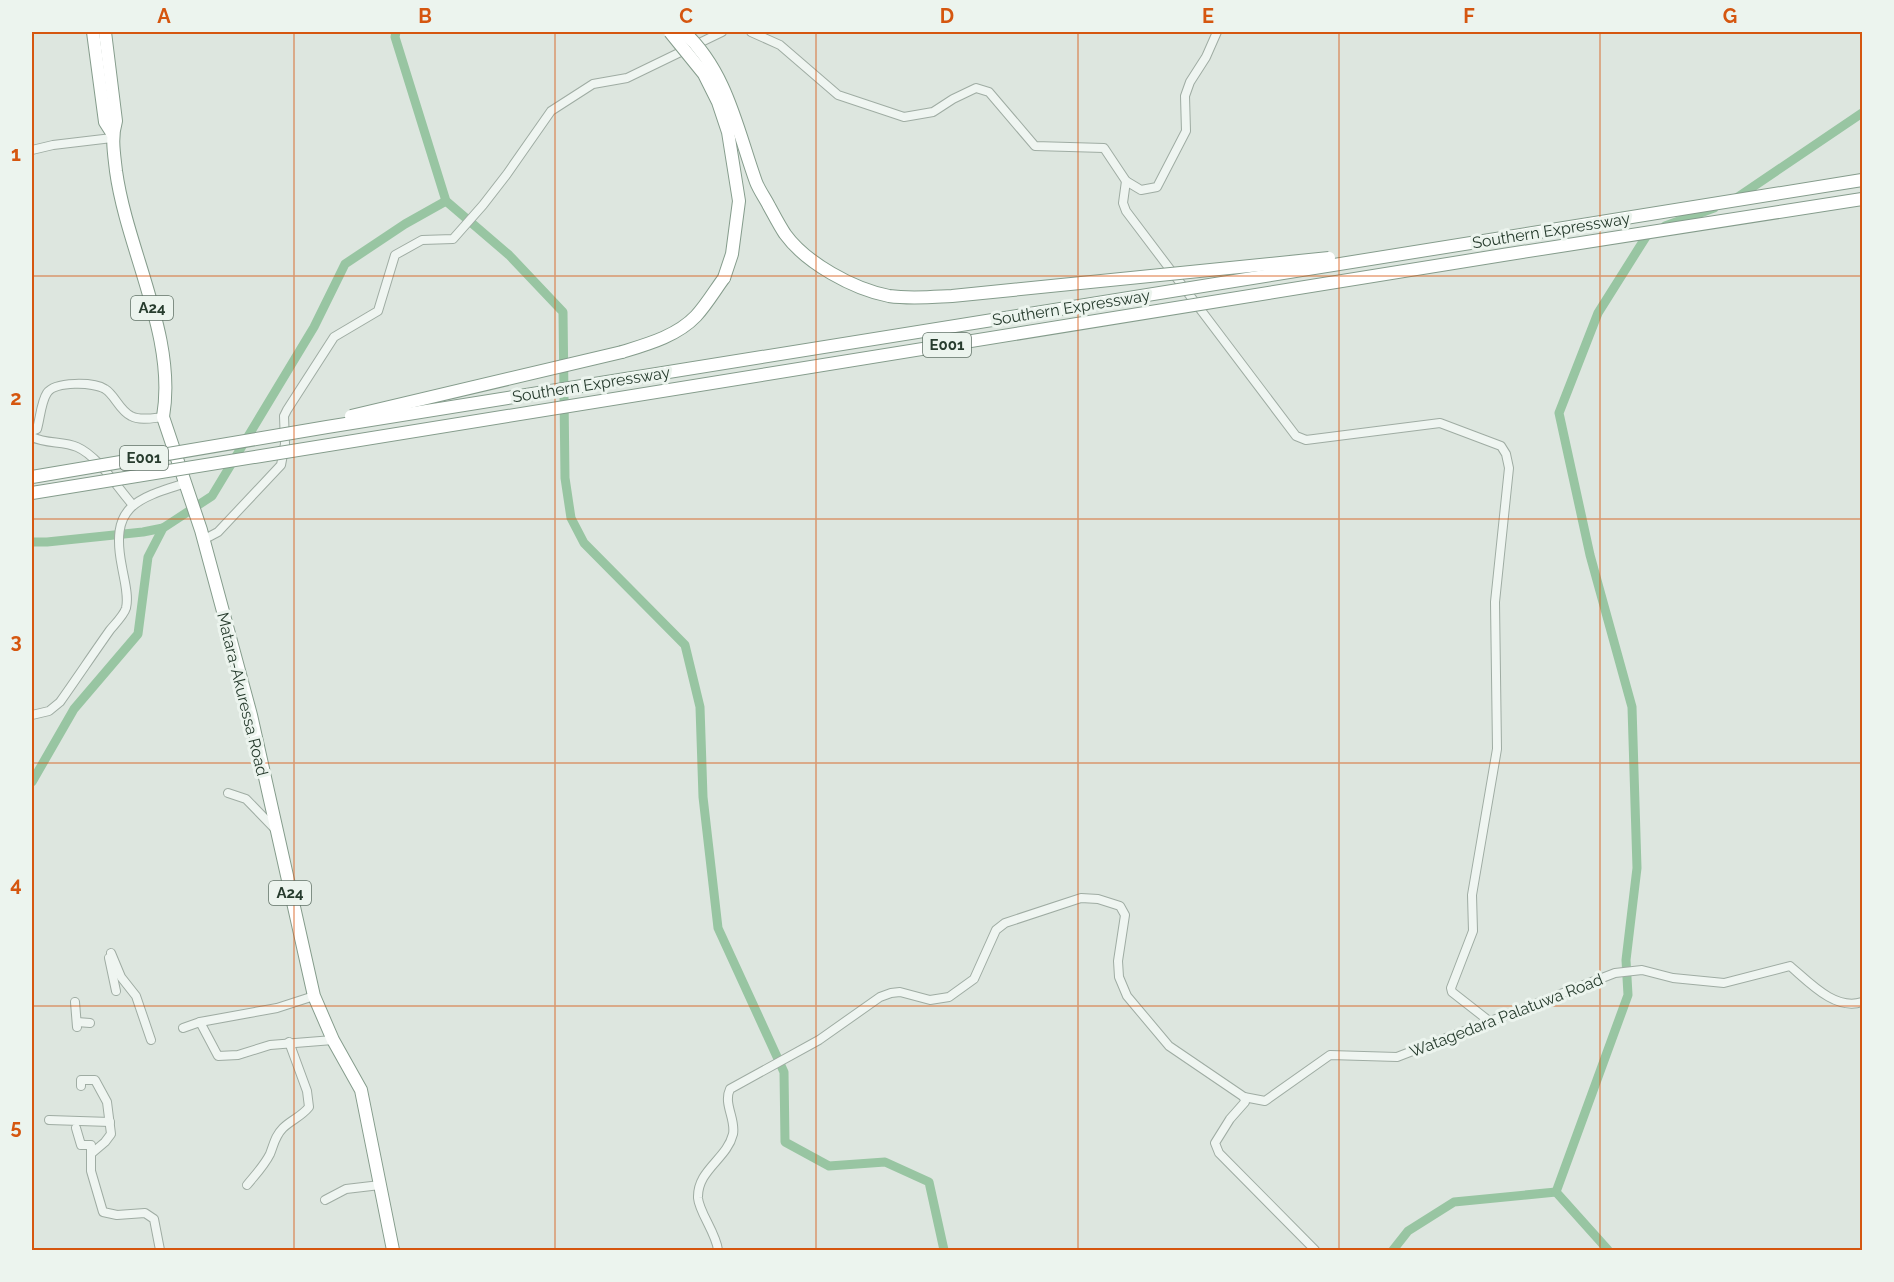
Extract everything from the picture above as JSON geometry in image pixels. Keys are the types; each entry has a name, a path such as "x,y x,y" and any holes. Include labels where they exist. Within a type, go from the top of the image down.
{"highway":[{"name":"Matara-Akuressa Road","path":"93,32 105,123 112,135"},
{"name":"Matara-Akuressa Road","path":"105,32 116,121 112,135 120,200 163,346 165,387 163,417 202,535 251,715 314,996 333,1040 361,1090 393,1251"},
{"path":"257,439 622,352 655,341 678,330 696,316 724,278 732,254 739,201 729,132 718,102 704,74 670,32"},
{"path":"684,32 693,39 715,71 730,101 757,184 785,234 803,254 824,269 864,288 888,296 914,298 975,294 1229,270 1496,239"},
{"name":"Southern Expressway","path":"32,477 1863,180"},
{"name":"Southern Expressway","path":"32,493 1863,199"}],"street":[{"path":"202,535 219,532 281,465 285,444 284,416 287,410 334,338 378,311 395,255 422,240 453,239 483,205 551,111 593,84 627,78 722,32"},
{"path":"751,32 780,45 838,95 904,117 933,112 976,88 989,92 1035,146 1104,148 1126,181 1142,190 1157,187 1186,130 1185,96 1190,82 1218,32"},
{"path":"32,150 112,135"},
{"path":"1126,181 1123,203 1126,211 1296,436 1306,440 1440,423 1501,447 1506,454 1509,468 1495,602 1497,749 1472,895 1473,931 1451,988 1452,992 1489,1022"},
{"path":"32,431 37,429 47,394 52,389 68,384 91,384 106,389 119,407 130,416 163,417"},
{"path":"32,437 42,442 75,446 89,453 132,504"},
{"path":"32,715 49,711 60,702 126,608 119,531 123,515 132,504 167,489 187,488"},
{"path":"228,793 246,799 276,829"},
{"path":"718,1251 717,1242 698,1199 703,1175 722,1153 733,1134 727,1096 730,1089 819,1040 880,997 900,992 930,1000 949,997 974,979 996,930 1005,923 1081,898 1098,899 1120,906 1125,915 1118,961 1119,977 1127,996 1169,1046 1244,1097 1245,1102 1230,1119 1215,1143 1219,1153 1315,1251"},
{"path":"116,991 110,954 121,977 136,996 151,1041"},
{"name":"Watagedara Palatuwa Road","path":"1244,1097 1265,1101 1330,1056 1397,1057 1615,973 1642,970 1673,978 1724,983 1790,966 1827,998 1857,1004 1863,1002"},
{"path":"183,1028 200,1022 278,1008 314,996"},
{"path":"75,1002 77,1025 90,1023"},
{"path":"200,1022 218,1056 238,1055 270,1044 333,1040"},
{"path":"247,1185 263,1165 271,1152 274,1140 284,1127 309,1107 307,1091 289,1042"},
{"path":"81,1086 81,1080 95,1080 107,1102 111,1134 92,1153"},
{"path":"49,1120 110,1122"},
{"path":"76,1128 81,1146 91,1146 91,1171 103,1212 117,1215 145,1213 154,1219 160,1251"},
{"path":"325,1200 346,1189 380,1185"}],"waterway":[{"path":"396,32 395,37 446,201 509,255 563,312 565,478 571,518 584,543 685,645 700,707 703,797 718,928 784,1072 785,1142 829,1166 885,1162 929,1182 944,1250"},
{"path":"1735,199 1862,113"},
{"path":"32,782 74,709 138,634 148,557 163,528 212,496 314,327 345,264 405,224 446,201"},
{"path":"1665,226 1714,208"},
{"path":"1608,1250 1556,1192 1628,995 1626,960 1637,868 1632,707 1590,555 1559,413 1598,313 1649,232 1653,231"},
{"path":"32,542 143,532 163,528"},
{"path":"1393,1250 1408,1231 1454,1202 1556,1192"}]}
